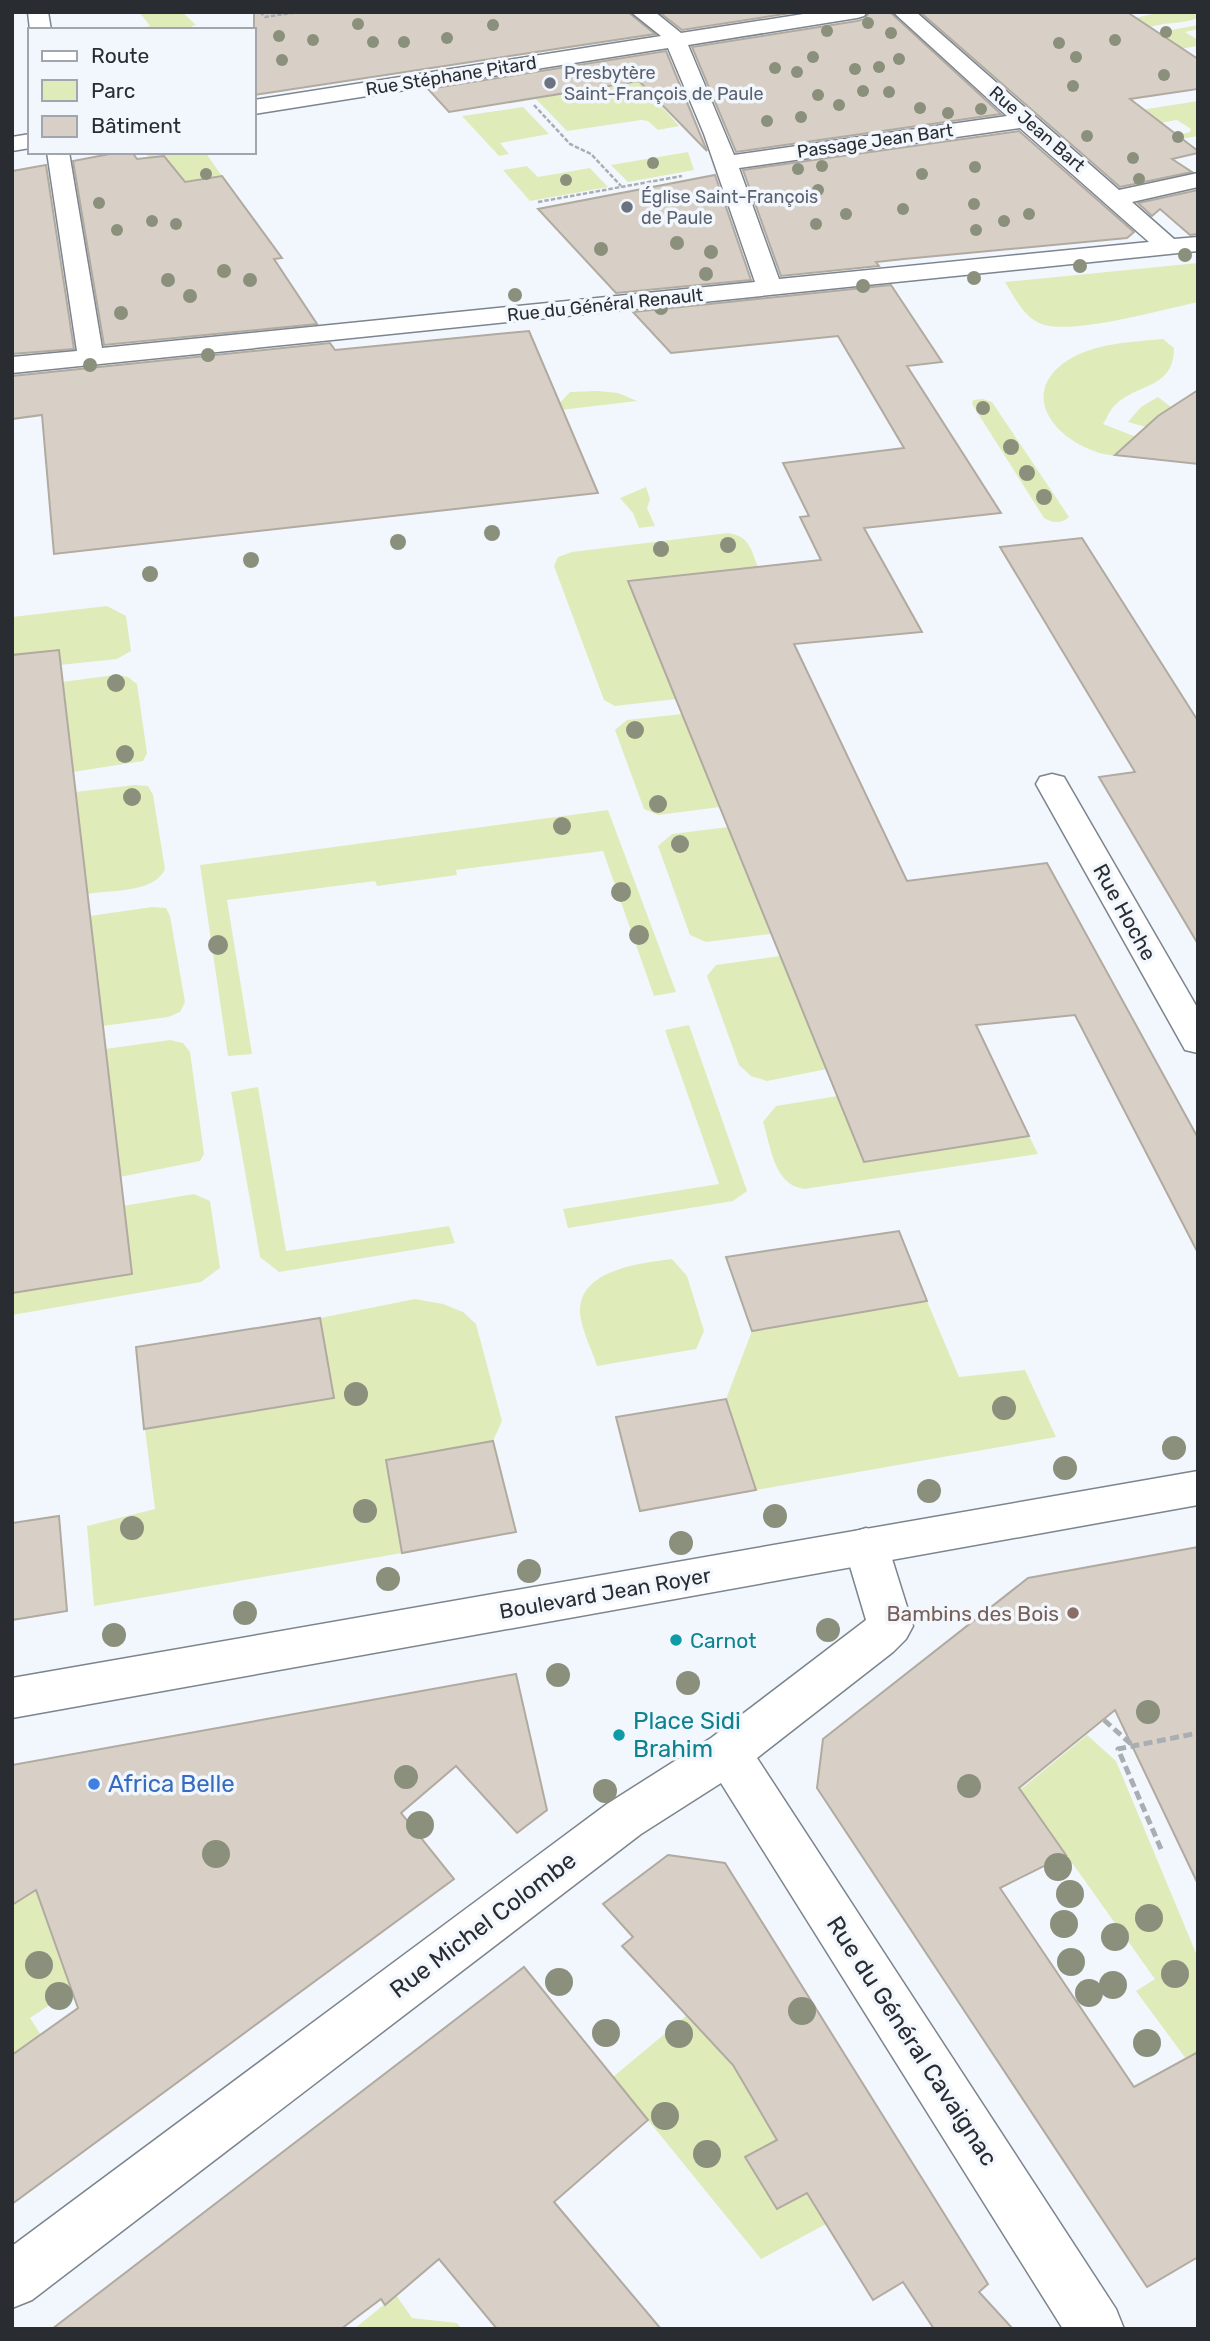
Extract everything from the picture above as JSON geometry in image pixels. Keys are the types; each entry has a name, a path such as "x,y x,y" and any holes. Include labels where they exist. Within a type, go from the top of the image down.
{"street":[{"path":"641,12 667,30 676,41 725,163 770,288"},
{"name":"Rue Stéphane Pitard","path":"256,107 856,12"},
{"name":"Rue Jean Bart","path":"903,12 1169,247"},
{"name":"Passage Jean Bart","path":"725,163 1026,120"},
{"path":"58,154 91,357"},
{"path":"1115,198 1198,180"},
{"name":"Rue du Général Renault","path":"12,365 1198,244"},
{"name":"Rue Hoche","path":"1052,784 1198,1041"},
{"name":"Boulevard Jean Royer","path":"12,1698 1198,1488"},
{"name":"Rue Michel Colombe","path":"12,2280 624,1819 728,1753 890,1626 866,1546"},
{"name":"Rue du Général Cavaignac","path":"728,1753 1096,2329"}],"path":[{"path":"260,12 265,17 298,12"},
{"path":"528,99 570,144 591,154 621,187"},
{"path":"538,202 683,176"},
{"path":"1104,1720 1133,1745"},
{"path":"1161,1849 1118,1748 1198,1733"}],"green space":[{"path":"132,12 182,12 196,25 192,26 193,28 140,28 150,26 140,13"},
{"path":"1161,12 1198,12 1198,18 1150,27 1135,18"},
{"path":"1198,25 1198,29 1185,32 1198,40 1198,46 1173,50 1149,34"},
{"path":"639,81 679,126 658,130 648,121 641,120 567,131 535,98 596,85 599,88"},
{"path":"1198,101 1198,136 1176,140 1171,137 1190,132 1191,129 1177,120 1148,125 1134,111"},
{"path":"523,107 549,134 500,143 509,154 499,156 462,116"},
{"path":"688,152 694,170 628,182 611,165"},
{"path":"145,154 206,154 222,176 159,186 150,158"},
{"path":"527,166 538,177 590,168 608,187 530,201 503,170"},
{"path":"1198,263 1198,302 1071,327 1053,326 1033,320 1019,305 1005,282"},
{"path":"1163,339 1174,348 1167,372 1160,380 1120,401 1103,424 1139,438 1131,457 1094,451 1065,435 1054,424 1047,412 1045,386 1053,372 1068,360 1102,347"},
{"path":"570,392 618,393 637,401 552,411"},
{"path":"1158,397 1171,407 1146,427 1128,422 1141,407"},
{"path":"973,400 992,402 1069,517 1057,522 1044,518 972,404"},
{"path":"646,487 650,499 647,508 655,526 639,528 633,513 620,498"},
{"path":"728,533 745,540 758,567 676,699 615,706 604,700 554,566 558,557 572,552"},
{"path":"107,606 126,616 131,651 117,659 60,665 59,650 12,655 12,617"},
{"path":"115,675 128,677 137,684 147,753 143,761 73,772 62,682"},
{"path":"682,714 720,807 658,815 644,809 615,730 627,720"},
{"path":"148,786 153,795 165,869 160,877 142,886 87,894 75,792"},
{"path":"608,810 676,992 654,996 603,851 456,870 457,875 377,886 375,881 227,900 252,1054 228,1056 200,865"},
{"path":"728,827 771,934 706,942 690,935 658,846 672,834"},
{"path":"152,907 166,908 170,916 185,1002 180,1012 168,1017 103,1026 90,916"},
{"path":"780,956 827,1069 767,1081 751,1076 739,1065 707,976 716,965"},
{"path":"689,1025 747,1191 733,1201 568,1228 563,1209 719,1184 665,1030"},
{"path":"170,1040 183,1043 190,1052 204,1154 200,1161 120,1177 105,1049"},
{"path":"258,1087 286,1251 449,1226 455,1243 279,1272 260,1257 231,1092"},
{"path":"838,1096 865,1162 1029,1136 1038,1154 804,1189 794,1186 780,1173 775,1163 763,1122 776,1106"},
{"path":"194,1194 210,1201 220,1268 201,1282 12,1315 12,1293 131,1274 123,1206"},
{"path":"672,1259 687,1276 704,1331 696,1349 597,1366 584,1333 580,1313 582,1298 589,1287 614,1271"},
{"path":"415,1299 443,1304 463,1312 476,1324 502,1421 493,1441 386,1460 402,1553 94,1606 87,1526 155,1509 145,1429 334,1398 320,1318"},
{"path":"927,1301 959,1377 1025,1370 1056,1437 756,1490 726,1399 752,1331"},
{"path":"1087,1735 1116,1761 1198,1958 1198,2075 1136,1991 1155,1979 1020,1790"},
{"path":"36,1890 72,1990 30,2018 41,2035 12,2054 12,1905"},
{"path":"785,1958 831,2032 754,2100 777,2140 745,2157 777,2209 806,2193 826,2224 761,2259 613,2077 686,2016 700,2030"},
{"path":"396,2295 412,2318 457,2323 462,2329 354,2329"}],"building":[{"path":"254,12 628,12 655,34 256,95"},
{"path":"659,12 797,12 682,30"},
{"path":"869,12 890,12 1001,114 736,152 692,47 857,21 865,19"},
{"path":"920,12 1127,12 1198,59 1198,89 1130,99 1198,151 1172,159 1192,172 1120,187"},
{"name":"Presbytère Saint-François de Paule","path":"666,51 707,151 639,81 449,112 428,89"},
{"path":"1019,131 1134,232 1127,238 876,262 879,266 781,276 743,170"},
{"path":"110,154 133,154 137,159 164,156 185,182 222,176 282,258 274,259 317,324 104,345 73,161"},
{"path":"46,165 74,349 12,354 12,171"},
{"path":"715,175 751,280 616,293 538,209"},
{"path":"1198,190 1198,234 1190,235 1160,209 1152,216 1138,203"},
{"path":"891,285 942,362 907,366 1001,513 864,528 922,632 794,644 907,881 1047,863 1198,1138 1198,1253 1075,1015 976,1025 1029,1136 864,1162 628,581 821,560 800,517 809,516 783,463 904,448 838,336 671,353 633,312"},
{"path":"529,331 598,493 54,554 42,415 12,419 12,376 330,343 335,350"},
{"path":"1198,390 1198,464 1115,455 1158,416"},
{"path":"1082,538 1198,721 1198,944 1099,777 1135,772 1000,547"},
{"path":"59,650 132,1274 12,1293 12,655"},
{"path":"899,1231 927,1301 752,1331 726,1257"},
{"path":"320,1318 334,1398 144,1429 136,1347"},
{"path":"726,1399 756,1490 640,1511 616,1417"},
{"path":"493,1441 516,1532 402,1553 386,1460"},
{"path":"59,1516 67,1611 12,1620 12,1523"},
{"path":"1198,1547 1198,1884 1115,1710 1019,1788 1066,1855 1000,1888 1134,2087 1198,2052 1198,2257 1147,2287 817,1788 823,1739 1028,1578"},
{"path":"516,1674 547,1810 517,1833 456,1766 401,1813 454,1879 12,2204 12,2055 78,2008 36,1890 12,1905 12,1765"},
{"path":"668,1855 725,1863 988,2284 979,2292 1013,2329 934,2329 903,2282 873,2300 807,2193 777,2209 745,2157 777,2140 733,2065 622,1946 633,1937 603,1904"},
{"path":"524,1967 648,2120 554,2202 661,2329 497,2329 439,2259 385,2305 381,2299 341,2329 52,2329"}],"place":[{"name":"Presbytère Saint-François de Paule","path":"550,83"},
{"name":"Église Saint-François de Paule","path":"627,207"},
{"name":"Bambins des Bois","path":"1073,1613"},
{"name":"Carnot","path":"676,1640"},
{"name":"Place Sidi Brahim","path":"619,1735"},
{"name":"Africa Belle","path":"94,1784"}]}
